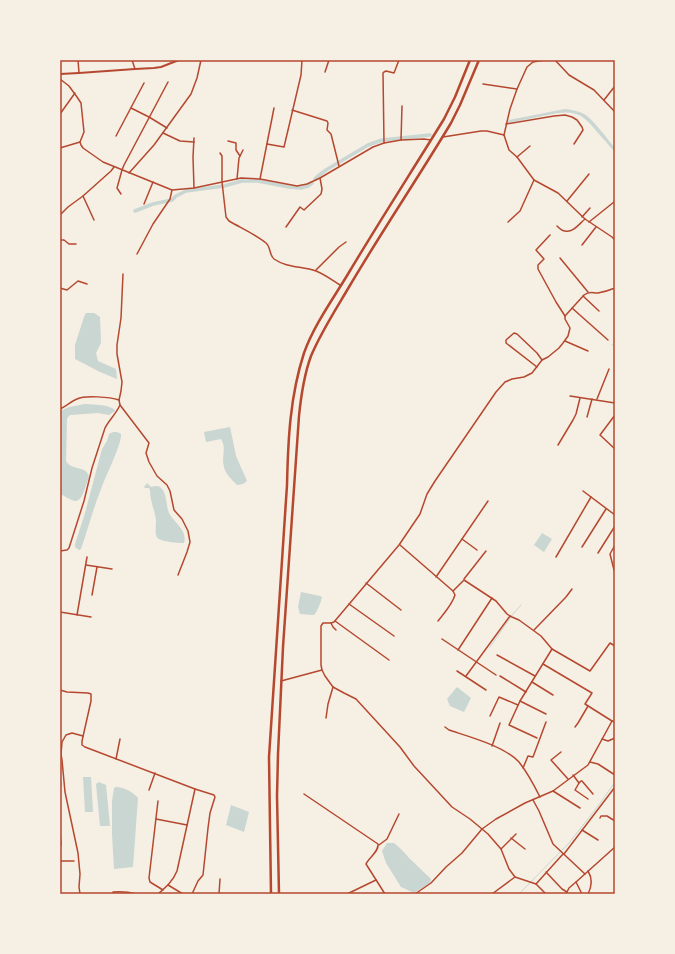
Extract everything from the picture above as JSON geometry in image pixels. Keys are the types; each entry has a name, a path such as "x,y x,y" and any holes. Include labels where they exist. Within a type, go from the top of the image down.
{"main road":[{"path":"271,894 269,757 290,415 296,382 304,353 313,333 444,119 470,60"},
{"path":"279,894 277,796 281,681 298,416 301,397 311,357 324,330 367,256 451,123 479,60"}],"street":[{"path":"78,60 79,73"},
{"path":"132,60 135,69"},
{"path":"60,74 154,68 179,60"},
{"path":"129,173 154,145 191,94 197,78 201,60"},
{"path":"267,144 284,147 301,75 302,60"},
{"path":"325,72 329,60"},
{"path":"384,143 384,72 394,73 399,60"},
{"path":"544,60 532,62 527,67 517,89 504,135 509,150 517,157 534,180 554,191 567,201 582,217 615,240"},
{"path":"555,60 569,75 594,90 615,112"},
{"path":"60,84 61,80 69,86 81,103 84,132 80,142 83,148 102,162 172,190 194,188 241,178 260,179 297,186 307,184 320,178 374,147 384,143 401,140 431,140"},
{"path":"121,194 117,188 122,170 168,82"},
{"path":"116,136 144,84"},
{"path":"483,84 517,89"},
{"path":"604,100 615,86"},
{"path":"60,114 75,93"},
{"path":"401,140 402,106"},
{"path":"131,108 167,128"},
{"path":"260,179 274,108"},
{"path":"292,110 327,121 327,130 331,134 339,167"},
{"path":"506,124 554,116 565,115 572,117 577,120 583,130 574,144"},
{"path":"442,138 481,131 504,135"},
{"path":"163,133 180,141 194,142"},
{"path":"194,138 194,188"},
{"path":"228,141 236,143 236,150 240,156"},
{"path":"60,148 80,142"},
{"path":"517,157 530,146"},
{"path":"237,179 238,161 243,150"},
{"path":"220,153 222,156 222,182 226,217 229,221 267,244 271,256 276,260 293,267 315,271 341,286"},
{"path":"60,215 114,167"},
{"path":"567,201 589,174"},
{"path":"286,227 300,207 304,210 320,196 322,189 320,178"},
{"path":"508,222 520,211 534,180"},
{"path":"144,204 153,182"},
{"path":"137,254 170,199 172,190"},
{"path":"83,196 94,220"},
{"path":"589,222 614,202"},
{"path":"582,217 590,208"},
{"path":"557,226 564,231 568,231 573,229 585,219"},
{"path":"582,245 596,227"},
{"path":"546,894 536,884 515,877 509,869 501,848 482,829 452,807 443,798 414,766 400,747 356,699 334,686 322,670 320,651 321,626 323,623 331,624 335,621 399,545 420,514 427,494 434,481 496,392 506,382 532,373 542,360 559,348 568,336 570,328 565,320 565,316 538,269 538,265 544,259 536,250 550,234"},
{"path":"60,240 64,240 69,244 76,244"},
{"path":"315,271 346,242"},
{"path":"560,258 588,292"},
{"path":"124,274 121,318 117,345 117,354 122,382 119,400 120,405 149,444 146,453 148,462 157,476 167,484 174,510 188,531 190,542 178,575"},
{"path":"60,288 67,290 78,281 87,284"},
{"path":"565,316 588,292 602,292 615,288"},
{"path":"583,296 599,311"},
{"path":"572,308 608,340"},
{"path":"537,367 506,343 506,340 514,333 517,334 537,353 542,360"},
{"path":"565,341 588,351"},
{"path":"597,400 609,369"},
{"path":"570,396 615,403"},
{"path":"60,409 80,398 105,398 119,400"},
{"path":"558,445 576,414 580,398"},
{"path":"587,417 592,399"},
{"path":"60,551 67,550 69,548 84,501 104,428 120,405"},
{"path":"615,415 600,435 615,449"},
{"path":"583,491 615,516"},
{"path":"556,557 592,497"},
{"path":"436,577 488,501"},
{"path":"582,547 606,509"},
{"path":"598,553 615,526"},
{"path":"462,539 477,550"},
{"path":"399,545 453,591 455,595 450,605 438,621"},
{"path":"614,570 610,554 615,545"},
{"path":"453,591 464,580 486,551"},
{"path":"77,615 87,557"},
{"path":"86,565 112,569"},
{"path":"92,595 97,567"},
{"path":"464,580 496,601 511,617 534,630 552,649 590,671 610,643 615,646"},
{"path":"366,583 401,610"},
{"path":"534,630 572,589"},
{"path":"458,650 492,598"},
{"path":"348,604 394,636"},
{"path":"60,612 91,617"},
{"path":"466,676 511,617"},
{"path":"335,621 389,660"},
{"path":"331,624 336,630"},
{"path":"442,639 496,675"},
{"path":"537,738 509,725 520,701 552,649"},
{"path":"497,655 535,676"},
{"path":"543,664 592,693 585,704 615,722"},
{"path":"281,681 322,670"},
{"path":"457,670 486,690"},
{"path":"500,676 526,692"},
{"path":"532,682 553,695"},
{"path":"326,718 328,704 334,686"},
{"path":"60,690 91,694 91,701 82,745 214,795 210,813 203,875 198,881 192,894"},
{"path":"490,716 499,696 518,705"},
{"path":"520,701 546,714"},
{"path":"575,726 578,724 588,706"},
{"path":"415,894 431,883 462,853 482,829 496,819 540,796 553,791 588,765 612,721"},
{"path":"522,768 528,756 533,757 546,722"},
{"path":"492,746 500,723"},
{"path":"445,727 510,754 519,762 540,796"},
{"path":"80,894 80,867 66,792 61,752 62,742 66,735 72,733 83,736"},
{"path":"602,739 608,741 615,738"},
{"path":"116,759 120,739"},
{"path":"561,752 551,760 568,779"},
{"path":"590,762 598,764 615,775"},
{"path":"149,790 155,773"},
{"path":"573,775 579,783"},
{"path":"579,783 582,781 593,794"},
{"path":"579,783 575,790 588,799"},
{"path":"536,884 563,854 615,787"},
{"path":"158,894 168,885 177,871 195,789"},
{"path":"553,791 580,808"},
{"path":"304,794 375,842 378,846"},
{"path":"533,800 539,810 553,844 585,874"},
{"path":"158,801 149,881 163,890"},
{"path":"385,894 366,863 377,851 378,846 386,839 399,814"},
{"path":"600,818 601,816 607,816 615,820"},
{"path":"156,819 187,825"},
{"path":"582,830 598,840"},
{"path":"60,832 61,845"},
{"path":"501,848 516,834"},
{"path":"512,838 525,849"},
{"path":"546,872 566,893 615,847"},
{"path":"60,861 74,861"},
{"path":"588,871 592,882 588,894"},
{"path":"492,894 515,877"},
{"path":"219,894 220,879"},
{"path":"347,894 376,880"},
{"path":"576,882 582,894"},
{"path":"168,885 183,894"},
{"path":"113,894 113,892 129,892 137,894"}],"shaded area":[{"path":"565,109 579,112 588,117 615,148 615,152 586,119 577,114 565,112 508,123 509,120"},
{"path":"86,313 94,313 100,317 101,343 96,353 98,361 116,369 117,379 75,359 75,345"},
{"path":"85,404 107,406 115,411 109,415 98,413 70,415 67,419 66,461 71,466 82,469 88,473 89,477 80,499 75,501 60,494 60,411 69,407"},
{"path":"230,427 236,456 247,481 243,484 237,485 226,472 223,463 224,446 221,439 206,442 204,432"},
{"path":"113,432 121,434 121,439 98,496 81,549 79,550 75,547 75,544 102,449 109,434"},
{"path":"147,483 151,487 160,487 164,491 169,513 184,534 184,543 168,542 157,538 156,521 150,490 149,488 144,487"},
{"path":"542,533 552,539 544,552 534,545"},
{"path":"301,592 322,597 319,607 314,615 300,614 298,607"},
{"path":"457,687 471,698 464,712 450,706 447,699"},
{"path":"83,777 91,777 93,812 85,812"},
{"path":"99,782 106,785 110,826 100,826 96,784"},
{"path":"116,787 128,790 138,798 133,867 114,869 112,801 114,788"},
{"path":"231,805 249,812 244,832 226,825"},
{"path":"387,843 394,843 402,850 431,879 430,883 414,893 401,887 386,863 382,851"}],"waterway":[{"path":"315,179 326,170 368,145 382,140 430,135"},
{"path":"135,211 153,204 172,200 176,196 186,191 224,186 242,181 258,181 301,188 312,183"},
{"path":"490,647 521,605"},
{"path":"519,894 569,843 615,782"}]}
